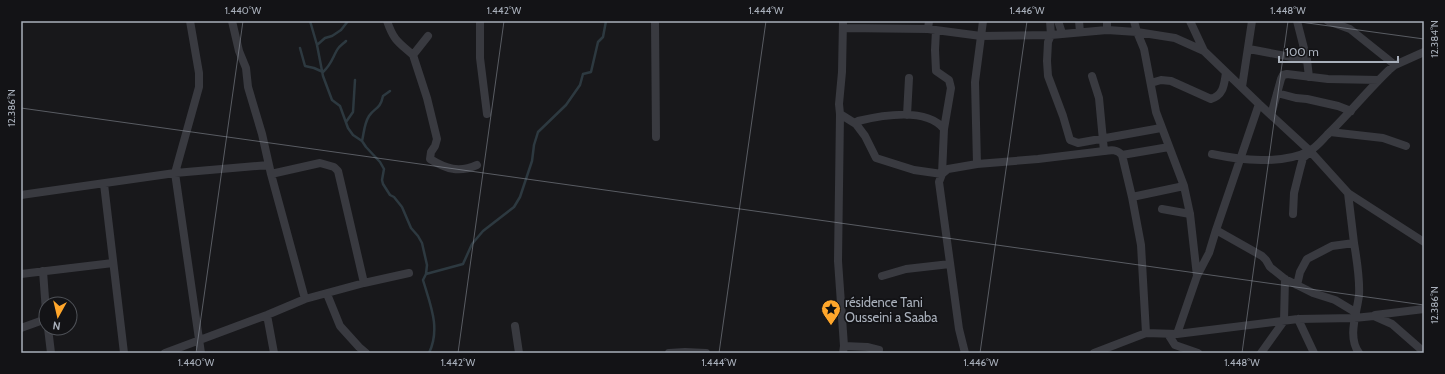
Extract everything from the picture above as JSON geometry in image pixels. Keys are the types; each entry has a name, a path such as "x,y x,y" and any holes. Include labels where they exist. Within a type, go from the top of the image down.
{"street":[{"path":"190,21 199,73 199,87 175,173 201,353"},
{"path":"232,21 239,51 246,68 248,87 262,134 271,174 305,299"},
{"path":"387,21 395,39 413,54 429,106 437,139 430,158 449,169 460,170 477,165"},
{"path":"480,21 480,58 487,114"},
{"path":"655,21 656,137"},
{"path":"977,164 975,82 983,21"},
{"path":"1050,21 1051,35 1048,42 1046,61 1048,76 1070,140 1078,143 1161,128"},
{"path":"1058,21 1062,34"},
{"path":"1078,21 1080,32"},
{"path":"1134,21 1144,49 1156,112 1184,186 1190,214 1197,276"},
{"path":"1190,21 1204,51 1310,151 1348,194 1424,242"},
{"path":"1242,87 1249,49 1252,21"},
{"path":"1297,21 1307,60 1308,77"},
{"path":"1328,21 1350,29 1395,65"},
{"path":"879,350 867,347 843,349 838,261 839,104 842,72 843,25 900,24 931,27 981,36 1051,35 1080,32 1106,25 1175,38 1204,51"},
{"path":"931,27 935,50 936,72 949,80 951,88 944,129 942,174 939,182 959,329 965,353"},
{"path":"413,54 428,36"},
{"path":"1249,49 1307,60"},
{"path":"1293,214 1294,193 1303,158 1395,65 1424,52"},
{"path":"1151,83 1162,80 1171,81 1211,99 1222,91 1226,73"},
{"path":"1271,115 1283,75 1287,74 1328,79 1379,80"},
{"path":"1092,76 1099,98 1104,151"},
{"path":"907,115 909,78"},
{"path":"1277,93 1338,106 1351,111"},
{"path":"1177,334 1197,276 1209,254 1259,104"},
{"path":"840,114 856,124 865,136 876,158 914,170 942,174 948,169 977,164 1115,150 1120,152 1132,197 1141,245 1146,333"},
{"path":"856,124 858,121 878,116 907,115 924,116 934,120 944,129"},
{"path":"1330,132 1383,138 1406,146"},
{"path":"1122,155 1169,147"},
{"path":"1212,154 1241,159 1260,160 1296,156 1310,151"},
{"path":"271,174 320,163 334,167 338,171 364,283"},
{"path":"21,196 175,173 269,165"},
{"path":"104,184 124,353"},
{"path":"1132,197 1184,186"},
{"path":"1348,194 1360,279 1355,315 1354,342 1359,353"},
{"path":"1162,209 1190,214"},
{"path":"1216,230 1262,256 1270,267 1285,279 1313,293 1335,300 1355,315"},
{"path":"1297,285 1300,272 1307,259 1332,246 1354,243"},
{"path":"21,274 113,263"},
{"path":"882,276 906,269 950,264"},
{"path":"43,271 45,296"},
{"path":"165,353 267,315 305,299 364,283 409,273"},
{"path":"1262,353 1284,321 1285,279"},
{"path":"327,294 340,326 366,353"},
{"path":"1094,353 1146,333 1177,334 1298,318 1355,315 1374,316 1424,309"},
{"path":"267,315 274,353"},
{"path":"1374,316 1392,324 1424,352"},
{"path":"1298,318 1314,353"},
{"path":"21,328 38,322"},
{"path":"515,326 519,353"},
{"path":"1168,334 1175,349 1198,353"},
{"path":"49,336 51,353"},
{"path":"669,353 706,353"}],"waterway":[{"path":"310,21 317,45 323,76 332,100 340,106 348,128 353,135 362,141 380,162 384,169 382,180 383,184 390,195 394,197 402,207 411,228 422,243 427,265 426,274 423,280 431,307 434,325 434,334 429,353"},
{"path":"317,45 325,38 332,36 341,30 348,21"},
{"path":"426,274 463,264 472,244 483,231 514,207 520,197 532,161 534,145 538,132 566,105 580,85 583,74 591,72 598,42 603,37 606,21"},
{"path":"300,48 305,66 323,72 330,64 340,46 346,41"},
{"path":"346,122 353,112 355,80"},
{"path":"362,141 367,119 379,106 383,96 390,91"}],"place":[{"name":"résidence Tani Ousseini a Saaba","path":"831,326"}]}
